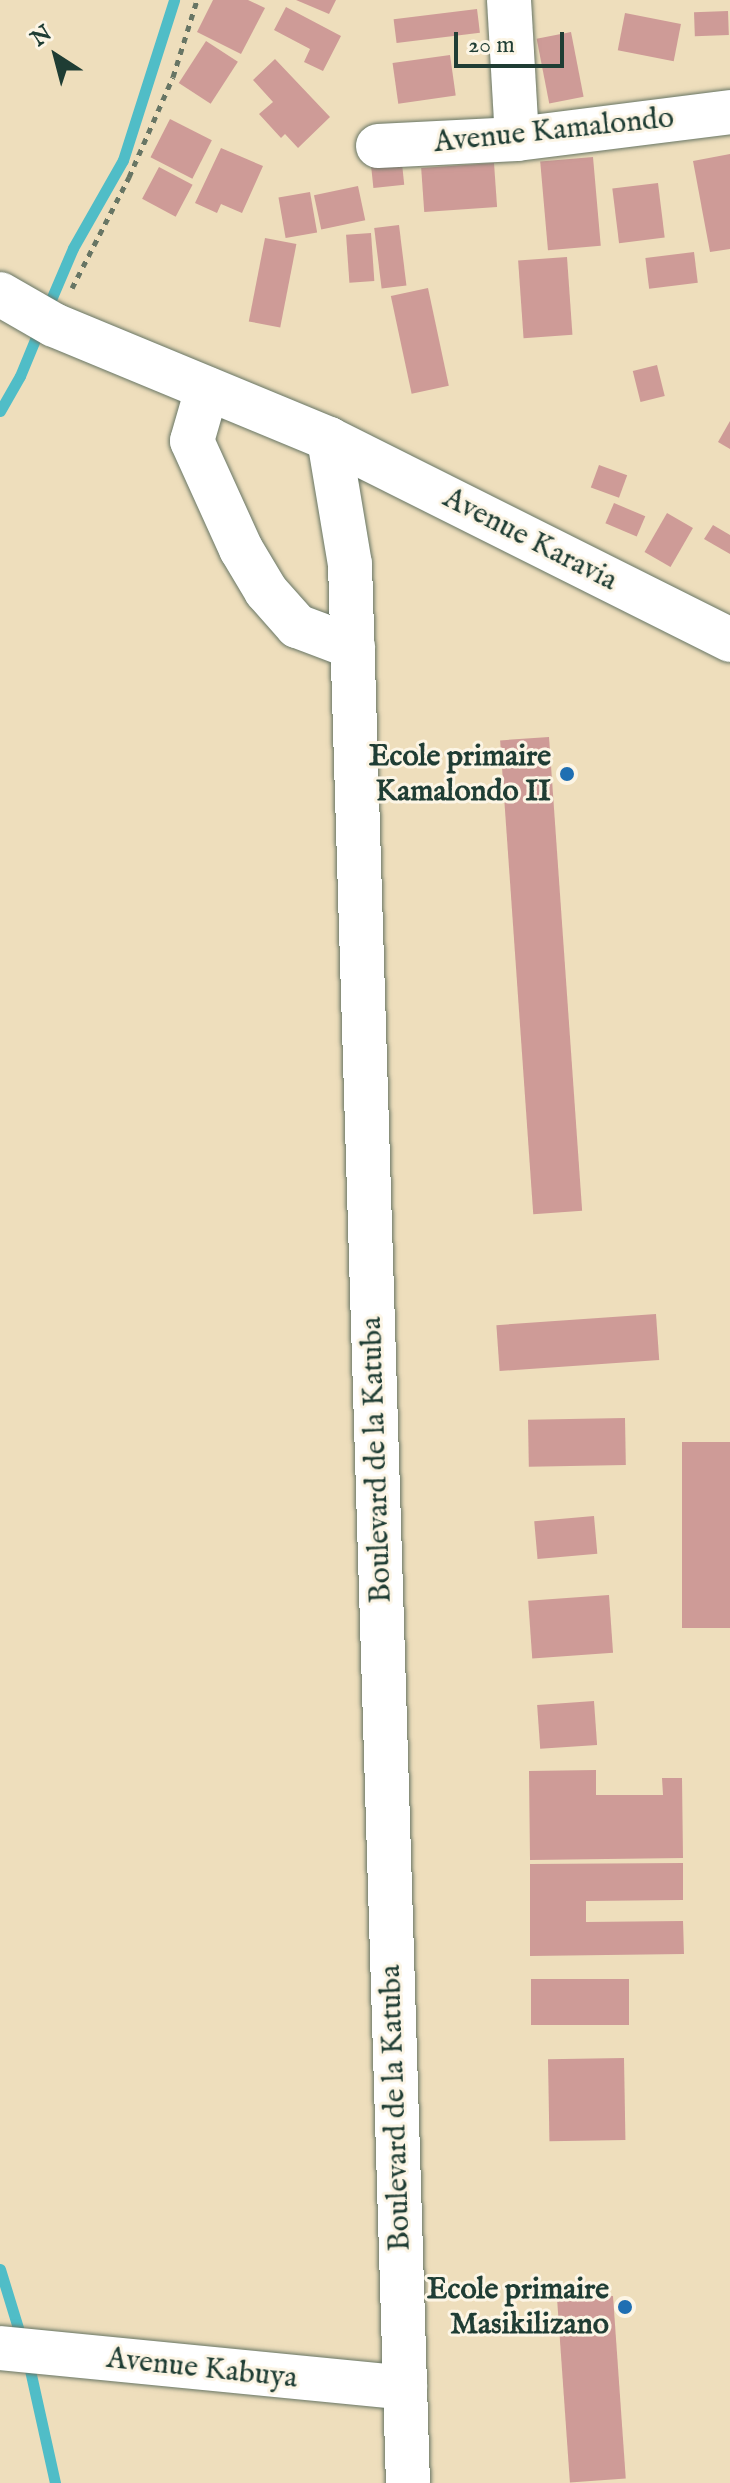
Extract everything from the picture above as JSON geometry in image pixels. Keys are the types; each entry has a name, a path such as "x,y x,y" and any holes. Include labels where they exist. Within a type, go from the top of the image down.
{"street":[{"path":"509,0 517,139"},
{"name":"Avenue Kamalondo","path":"378,146 517,139 730,112"},
{"name":"Avenue Karavia","path":"0,294 54,325 329,439 730,640"},
{"path":"207,389 192,441 241,549 266,591 297,626 353,647"},
{"name":"Boulevard de la Katuba","path":"329,439 350,564 408,2483"},
{"name":"Avenue Kabuya","path":"13,2350 405,2388"}],"path":[{"path":"54,325 129,177 173,77 197,0"}],"building":[{"path":"213,0 248,0 265,8 241,54 197,32"},
{"path":"296,0 336,0 329,14"},
{"path":"286,7 341,36 323,71 304,62 310,49 274,30"},
{"path":"477,9 480,33 397,43 394,19"},
{"path":"728,11 729,35 695,36 694,12"},
{"path":"625,13 681,24 674,61 618,50"},
{"path":"571,32 584,97 549,103 537,39"},
{"path":"206,41 238,62 211,104 179,83"},
{"path":"450,55 456,96 398,104 393,63"},
{"path":"275,59 330,117 298,148 285,134 281,138 259,114 273,102 253,80"},
{"path":"170,119 212,140 192,179 150,157"},
{"path":"221,148 263,166 242,213 221,204 217,213 195,203"},
{"path":"401,154 404,185 373,188 370,157"},
{"path":"730,154 730,249 710,252 693,161"},
{"path":"593,157 601,246 548,250 540,162"},
{"path":"494,163 497,207 424,212 421,168"},
{"path":"159,167 193,185 176,217 142,199"},
{"path":"658,183 665,238 619,243 612,189"},
{"path":"358,186 365,220 321,230 314,195"},
{"path":"310,192 317,232 286,238 278,198"},
{"path":"399,225 406,286 382,289 374,228"},
{"path":"371,233 374,281 349,283 346,235"},
{"path":"265,238 296,244 280,328 249,321"},
{"path":"694,252 698,283 649,289 645,258"},
{"path":"567,257 572,335 524,338 518,260"},
{"path":"428,288 449,386 412,394 391,296"},
{"path":"657,365 665,396 640,402 633,371"},
{"path":"730,421 730,449 718,442"},
{"path":"599,465 627,475 619,498 591,488"},
{"path":"614,503 645,516 637,537 605,523"},
{"path":"667,513 693,528 670,567 644,552"},
{"path":"713,525 730,535 730,554 704,539"},
{"path":"549,737 582,1211 533,1214 500,740"},
{"path":"656,1314 659,1360 500,1371 496,1325"},
{"path":"625,1418 626,1465 529,1467 528,1420"},
{"path":"682,1442 730,1442 730,1628 682,1628"},
{"path":"594,1516 597,1554 538,1559 534,1521"},
{"path":"609,1595 613,1653 532,1659 528,1601"},
{"path":"594,1701 597,1745 540,1749 537,1705"},
{"path":"596,1770 596,1795 663,1795 662,1778 682,1778 683,1858 530,1860 529,1771"},
{"path":"683,1863 683,1900 586,1901 586,1922 683,1921 684,1954 530,1956 530,1864"},
{"path":"531,1979 629,1979 629,2025 531,2025"},
{"path":"624,2058 625,2140 549,2141 548,2059"},
{"path":"613,2296 626,2479 570,2482 557,2300"}],"waterway":[{"path":"47,309 73,248 123,160 174,0"},
{"path":"0,411 20,376 41,325"},
{"path":"0,2269 22,2341"},
{"path":"28,2361 55,2483"}],"place":[{"name":"Ecole primaire Kamalondo II","path":"567,774"},
{"name":"Ecole primaire Masikilizano","path":"625,2307"}]}
